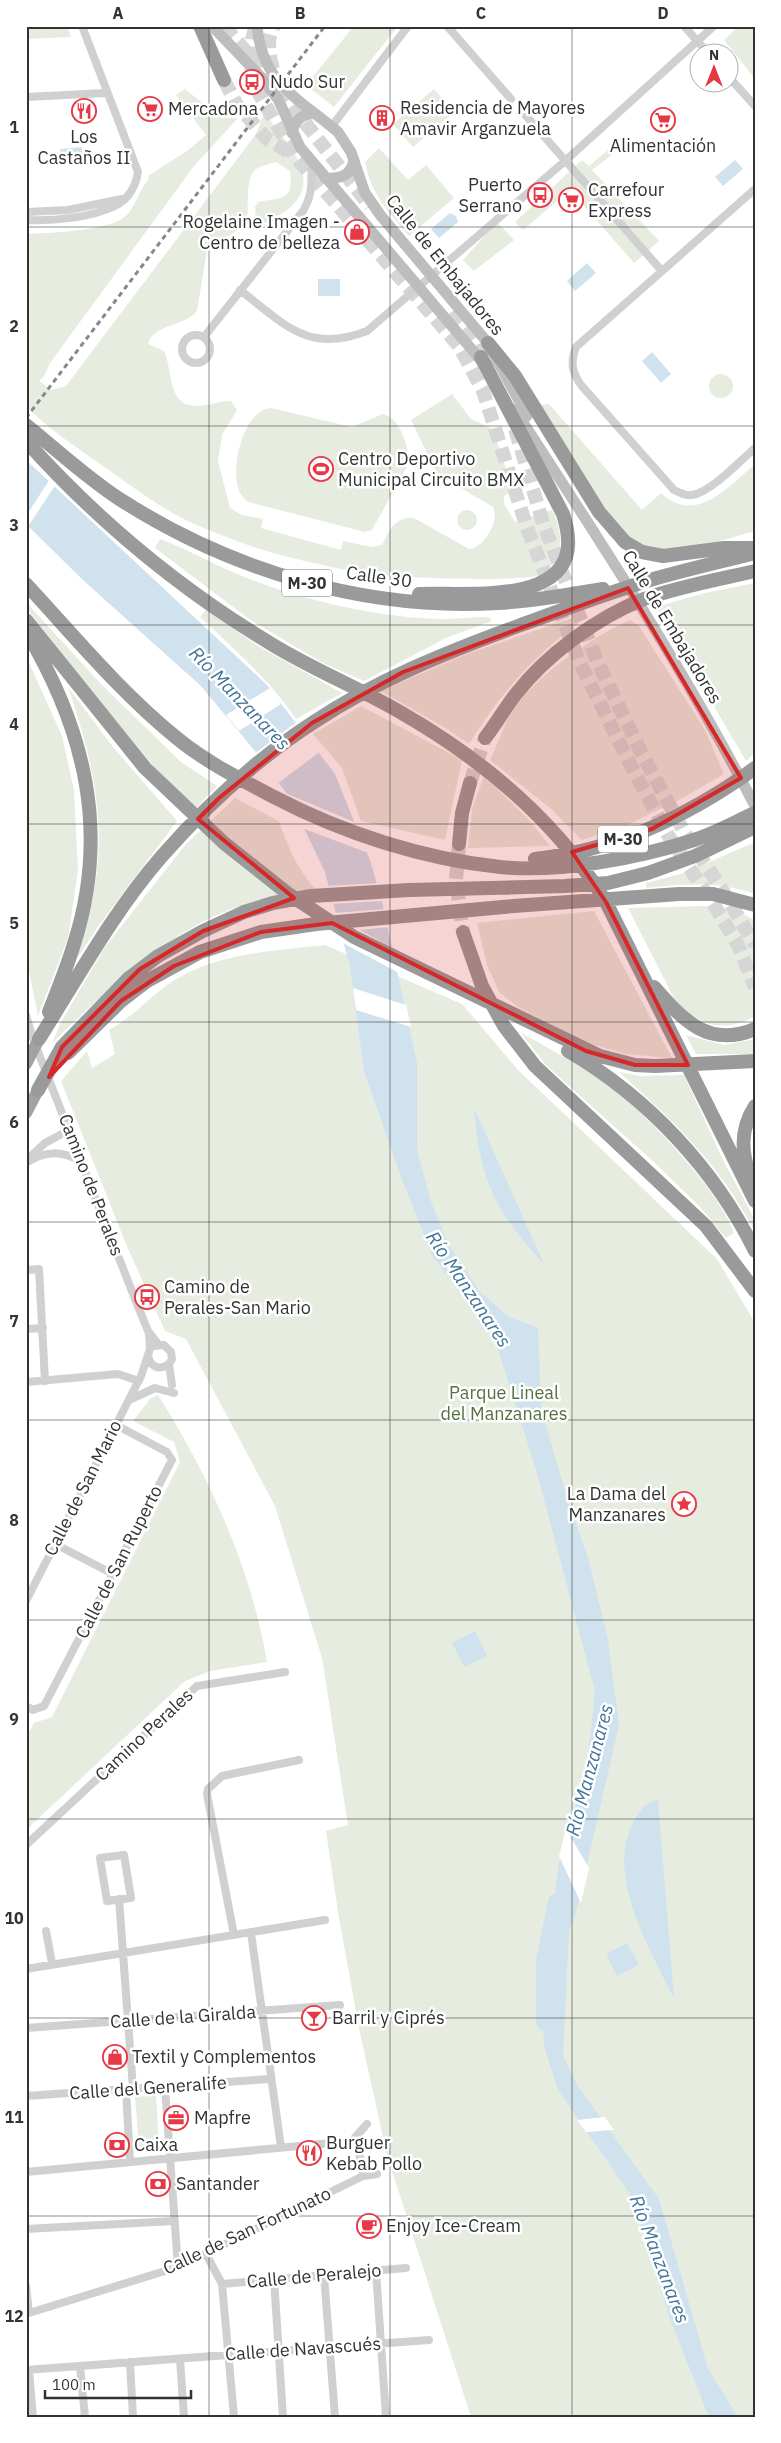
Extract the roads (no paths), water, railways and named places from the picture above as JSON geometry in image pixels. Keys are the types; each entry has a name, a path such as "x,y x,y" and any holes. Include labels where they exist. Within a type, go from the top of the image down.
{"highway":[{"path":"200,26 224,80"},
{"path":"488,343 514,376 599,512 625,542 642,552 662,556 724,548 755,548"},
{"path":"390,600 419,594 503,592 530,588 548,581 562,566 568,548 569,531 563,514 480,358"},
{"name":"Calle 30","path":"26,425 120,499 187,537 227,556 292,579 390,600 447,604 498,603 539,599 650,580"},
{"path":"26,441 105,521 192,591 272,645 401,712 482,766 533,810 559,837 589,874 620,930 755,1200"},
{"name":"M-30","path":"650,580 755,553"},
{"path":"485,738 517,693 537,671 573,640 598,622 645,599 755,571"},
{"path":"33,1038 126,902 155,865 189,827 254,768 312,723 403,672 462,647 650,580"},
{"name":"M-30","path":"26,584 133,699 179,741 300,811 348,830 426,854 475,863 550,857 608,845 652,829 700,805 755,768"},
{"path":"26,620 134,754 175,798 249,864 319,915 354,937 586,1051 618,1062 678,1066 755,1061"},
{"path":"26,631 64,703 81,753 89,806 91,843 86,894 75,943 33,1038 26,1064"},
{"path":"459,844 462,813 470,783"},
{"path":"475,863 502,867 532,867 630,857 696,840 755,813"},
{"path":"26,1114 62,1047 121,986 158,956 203,931 244,912 273,903 311,896 410,890 608,883 648,874 695,856 755,826"},
{"path":"38,1090 71,1049 121,1001 147,981 200,952 261,932 316,924 679,894 713,894 755,905"},
{"path":"463,932 482,986 504,1026 535,1066 706,1226 755,1292"},
{"path":"640,969 682,1018 700,1030 732,1035 755,1029"},
{"path":"513,1015 529,1028 580,1058 618,1086 683,1144 724,1195 755,1251"},
{"path":"755,1106 745,1125 742,1143 746,1164 755,1186"}],"main road":[{"name":"Calle de Embajadores","path":"212,26 278,99 292,133 325,178 480,358 555,470 612,561 735,768 755,806"},
{"name":"Calle de Embajadores","path":"220,26 236,51"},
{"name":"Calle de Embajadores","path":"257,26 259,45 268,70 285,89 332,126 343,138 354,160 360,183 381,216 488,343 555,470"},
{"path":"292,133 294,125 299,118 314,113"},
{"path":"325,178 344,176 351,170 354,160"}],"street":[{"path":"26,220 40,221 88,214 117,206 136,185 138,172 106,93 82,26"},
{"path":"332,126 408,26"},
{"path":"448,26 511,99"},
{"path":"684,26 697,41"},
{"path":"419,286 565,161 714,26"},
{"path":"738,87 755,106"},
{"path":"26,97 106,93"},
{"path":"521,110 661,270"},
{"path":"204,337 308,202 312,181 311,160"},
{"path":"755,189 576,347 571,363 575,376 674,490 682,494 693,495 704,491 755,448"},
{"path":"26,212 68,210 122,199"},
{"name":"Calle de Embajadores","path":"240,290 291,330 312,338 331,340 349,338 367,331 419,286"},
{"name":"Camino de Perales","path":"26,1015 33,1038 148,1331 158,1344 168,1347 172,1352 169,1364 172,1385 158,1368 152,1365 148,1331"},
{"path":"26,1163 45,1143 69,1130"},
{"path":"26,1163 42,1154 57,1152 81,1161"},
{"path":"26,1270 39,1269 45,1381"},
{"path":"26,1329 43,1328"},
{"path":"149,1352 158,1344"},
{"name":"Calle de San Mario","path":"26,1602 140,1378 149,1352"},
{"path":"26,1382 118,1374 140,1378 169,1364"},
{"path":"129,1400 155,1388 174,1393"},
{"name":"Calle de San Ruperto","path":"26,1706 33,1710 44,1706 172,1460 168,1452 116,1425"},
{"path":"55,1544 113,1574"},
{"name":"Camino Perales","path":"26,1845 197,1686 285,1672"},
{"path":"234,1935 207,1794 208,1789 222,1776 299,1760"},
{"path":"124,1855 131,1898 119,1899 107,1901 100,1858 124,1855"},
{"path":"119,1899 130,2090 130,2162"},
{"path":"26,1968 325,1920"},
{"path":"46,1931 52,1963"},
{"path":"251,1933 260,2011 281,2147"},
{"name":"Calle de la Giralda","path":"26,2028 340,2005"},
{"name":"Calle del Generalife","path":"26,2096 165,2088 270,2079"},
{"path":"165,2088 178,2267"},
{"path":"26,2172 171,2160 352,2141 367,2124"},
{"path":"352,2141 359,2152 363,2176"},
{"name":"Calle de San Fortunato","path":"26,2286 29,2313 178,2267 363,2176 378,2174"},
{"path":"26,2229 174,2220"},
{"path":"206,2254 222,2284 234,2417"},
{"name":"Calle de Peralejo","path":"222,2284 406,2268"},
{"path":"376,2270 386,2417"},
{"path":"324,2275 335,2417"},
{"path":"274,2279 283,2417"},
{"name":"Calle de Navascués","path":"28,2370 429,2340"},
{"path":"180,2359 184,2417"},
{"path":"130,2362 133,2417"},
{"path":"80,2366 84,2417"},
{"path":"28,2370 33,2417"}],"water":[{"path":"82,147 82,160 61,161 60,149"},
{"path":"735,160 743,169 723,186 715,177"},
{"path":"450,213 456,216 458,222 439,238 431,229"},
{"path":"587,263 596,273 575,291 567,281"},
{"path":"318,279 340,279 340,296 318,296"},
{"path":"652,352 671,374 661,383 642,361"},
{"path":"26,460 267,685 335,774 371,863 383,906 417,1063 417,1149 430,1199 447,1242 479,1291 509,1317 538,1328 541,1408 567,1498 589,1561 608,1640 619,1725 576,1912 569,1930 563,2056 577,2085 659,2199 708,2369 738,2417 709,2417 670,2319 651,2250 630,2194 558,2090 544,2046 543,2013 558,1867 587,1767 595,1691 537,1473 496,1343 480,1315 433,1257 401,1177 364,1071 350,967 325,872 288,795 201,686 84,581 26,524"},
{"path":"474,1108 544,1264 513,1228 493,1193 481,1156"},
{"path":"475,1631 487,1656 464,1667 452,1643"},
{"path":"658,1800 674,1999 653,1957 634,1910 627,1887 624,1863 627,1840 635,1819 645,1806"},
{"path":"627,1943 639,1965 617,1976 606,1954"}],"waterway":[{"name":"Río Manzanares","path":"545,2022 545,1961 557,1902"}],"tunnel":[{"path":"224,26 285,97 370,206"},
{"path":"256,26 252,39 250,60 254,85 294,155 459,346 483,391 526,525 579,661 668,835 738,945 755,987"},
{"path":"273,69 269,42 274,26"},
{"path":"224,80 237,105 267,139 294,155"},
{"path":"454,310 476,338 491,367"},
{"path":"515,429 543,523 597,661 642,754 683,830 728,899 755,945"},
{"path":"470,783 485,738"},
{"path":"459,844 456,880 463,932"}],"railway":[{"path":"26,418 325,26"}],"place":[{"name":"Nudo Sur","path":"252,82"},
{"name":"Mercadona","path":"150,109"},
{"name":"Los Castaños II","path":"84,111"},
{"name":"Residencia de Mayores Amavir Arganzuela","path":"382,118"},
{"name":"Alimentación","path":"663,120"},
{"name":"Puerto Serrano","path":"540,195"},
{"name":"Carrefour Express","path":"571,200"},
{"name":"Rogelaine Imagen - Centro de belleza","path":"357,232"},
{"name":"Centro Deportivo Municipal Circuito BMX","path":"321,469"},
{"name":"Camino de Perales-San Mario","path":"147,1297"},
{"name":"La Dama del Manzanares","path":"684,1504"},
{"name":"Barril y Ciprés","path":"314,2018"},
{"name":"Textil y Complementos","path":"115,2057"},
{"name":"Mapfre","path":"176,2118"},
{"name":"Caixa","path":"117,2145"},
{"name":"Burguer Kebab Pollo","path":"309,2153"},
{"name":"Santander","path":"158,2184"},
{"name":"Enjoy Ice-Cream","path":"369,2226"}],"park label":[{"name":"Parque Lineal del Manzanares","path":"504,1404"}]}
